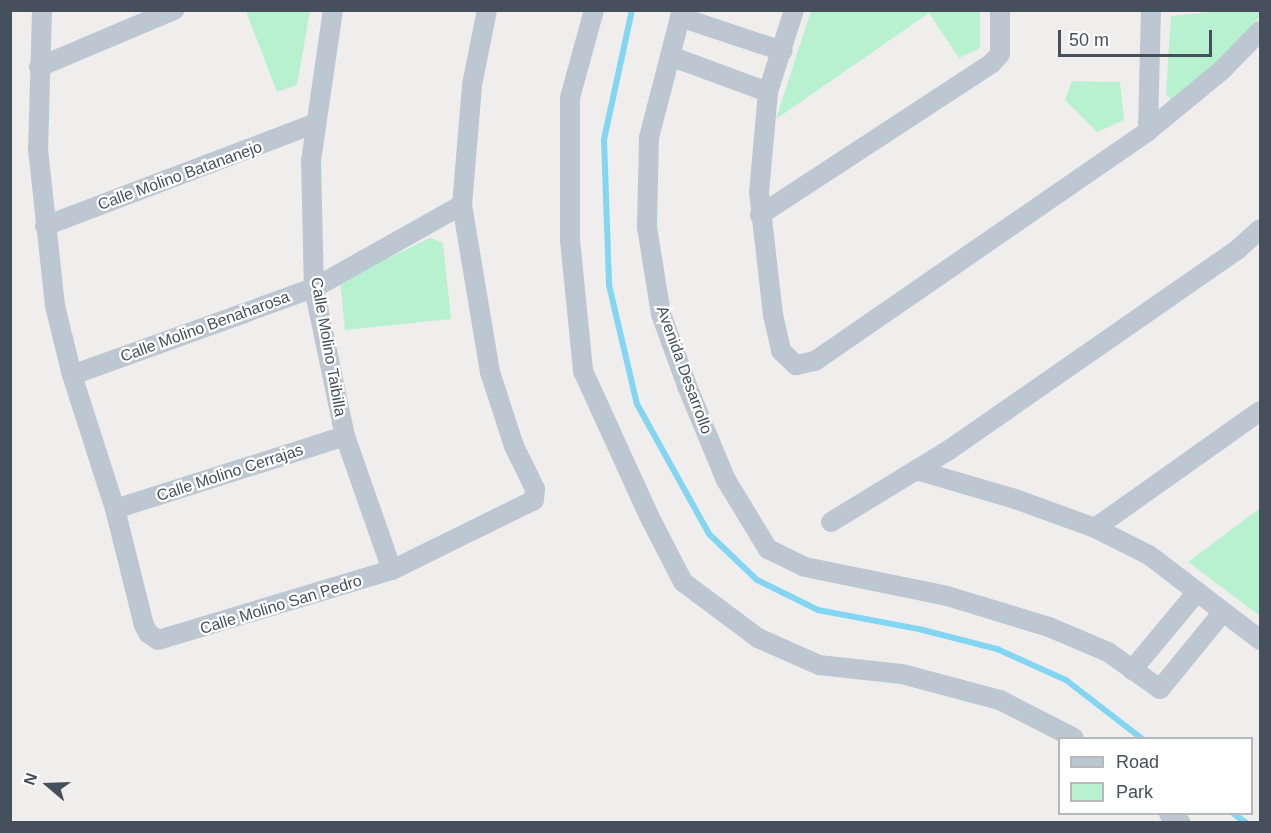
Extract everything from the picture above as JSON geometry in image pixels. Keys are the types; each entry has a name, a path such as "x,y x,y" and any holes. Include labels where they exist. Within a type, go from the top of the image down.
{"street":[{"name":"Calle Molino San Pedro","path":"42,10 38,149 55,306 72,375 115,509 144,625 148,633 158,640 392,570 529,505 536,494 510,435 490,372 462,205 471,95 487,10"},
{"path":"39,67 174,10"},
{"name":"Calle Molino Taibilla","path":"333,10 310,160 314,288 345,436 392,570"},
{"path":"594,10 570,98 570,240 583,370 683,582 758,638 819,665 902,674 1000,700 1072,737"},
{"path":"794,10 768,92 760,216 763,253 782,351 788,362 803,366 1148,131 1221,70 1260,31"},
{"path":"760,216 991,64 1000,54 1000,10"},
{"path":"1148,131 1151,10"},
{"path":"681,14 782,51"},
{"name":"Avenida Desarrollo","path":"681,14 649,138 647,227 661,314 726,480 768,549 805,567 947,596 1049,627 1108,652 1160,689 1223,612"},
{"path":"670,56 768,92"},
{"name":"Calle Molino Batananejo","path":"45,226 314,124"},
{"name":"Calle Molino Benaharosa","path":"72,375 314,288 462,205"},
{"path":"831,522 916,470 1227,256 1260,229"},
{"path":"1095,528 1260,411"},
{"name":"Calle Molino Cerrajas","path":"115,509 345,436"},
{"path":"916,470 1014,499 1095,528 1149,555 1260,640"},
{"path":"1132,670 1197,592"}],"green space":[{"path":"246,11 310,11 297,85 277,92"},
{"path":"811,11 980,11 980,48 959,58 929,13 776,119"},
{"path":"1221,11 1260,11 1260,16 1227,56 1171,100 1166,94 1171,16"},
{"path":"1072,81 1120,82 1124,120 1097,132 1065,100"},
{"path":"430,238 443,243 451,319 345,330 340,281"},
{"path":"1260,508 1260,616 1188,562"}],"waterway":[{"path":"632,10 604,140 609,285 637,404 709,534 757,580 818,610 919,629 997,649 1066,680 1140,737"},
{"path":"1235,815 1245,822"}]}
